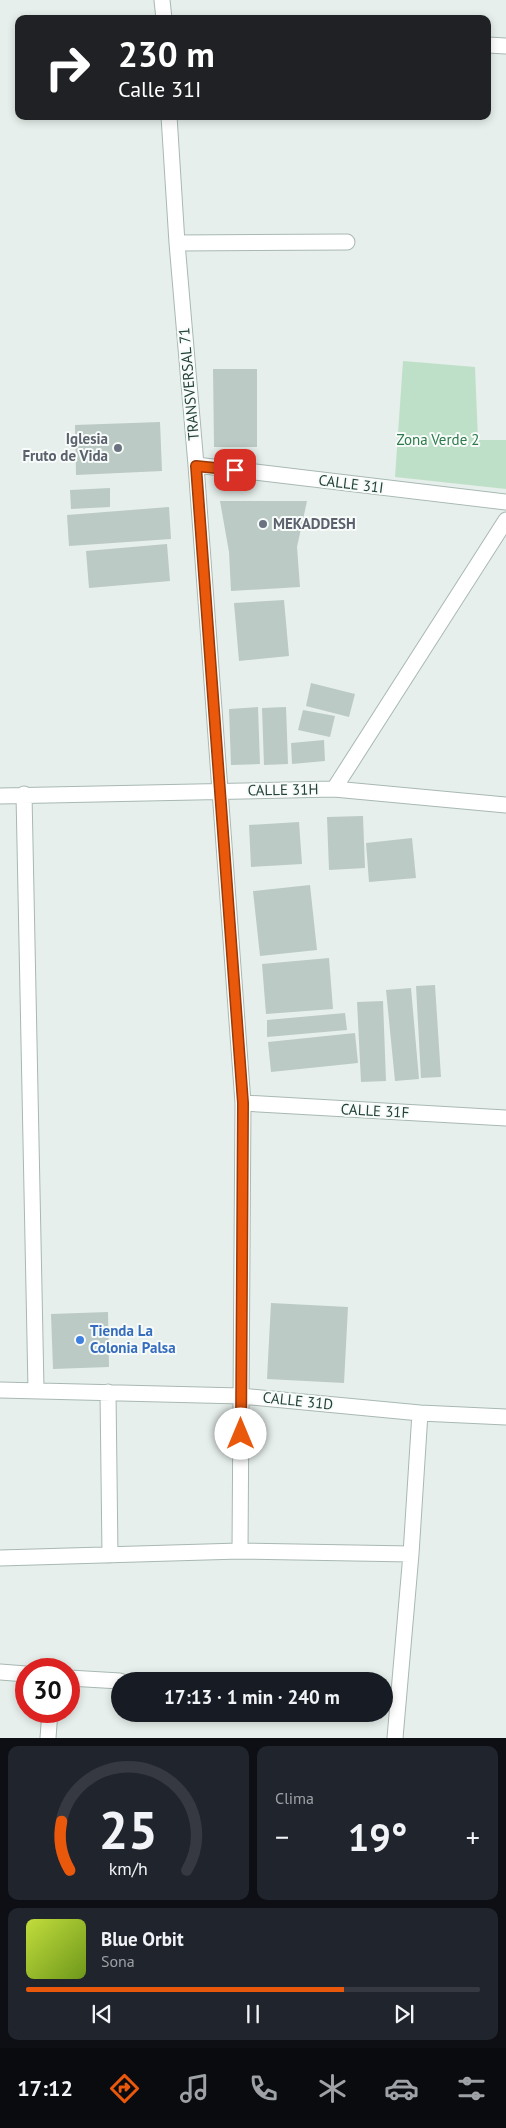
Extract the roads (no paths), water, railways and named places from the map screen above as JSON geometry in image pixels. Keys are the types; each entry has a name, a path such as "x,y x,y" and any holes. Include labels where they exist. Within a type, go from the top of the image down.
{"street":[{"path":"162,0 164,15"},
{"path":"491,45 506,46"},
{"name":"TRANSVERSAL 71","path":"169,120 243,1103 240,1551"},
{"path":"177,243 347,242"},
{"name":"CALLE 31I","path":"196,466 506,502"},
{"path":"334,789 506,520"},
{"name":"CALLE 31H","path":"0,796 334,789 506,805"},
{"path":"24,794 36,1389"},
{"name":"CALLE 31F","path":"243,1103 506,1118"},
{"name":"CALLE 31D","path":"0,1390 36,1389 241,1396 420,1413 506,1417"},
{"path":"108,1392 110,1555"},
{"path":"393,1686 411,1554 420,1413"},
{"path":"0,1558 240,1551 411,1554"},
{"path":"0,1672 15,1673"},
{"path":"80,1679 111,1680"},
{"path":"393,1722 394,1738"},
{"path":"48,1738 49,1723"}],"place":[{"name":"Iglesia Fruto de Vida","path":"118,448"},
{"name":"MEKADDESH","path":"263,524"},
{"name":"Tienda La Colonia Palsa","path":"80,1340"}],"park label":[{"name":"Zona Verde 2","path":"438,440"}]}
